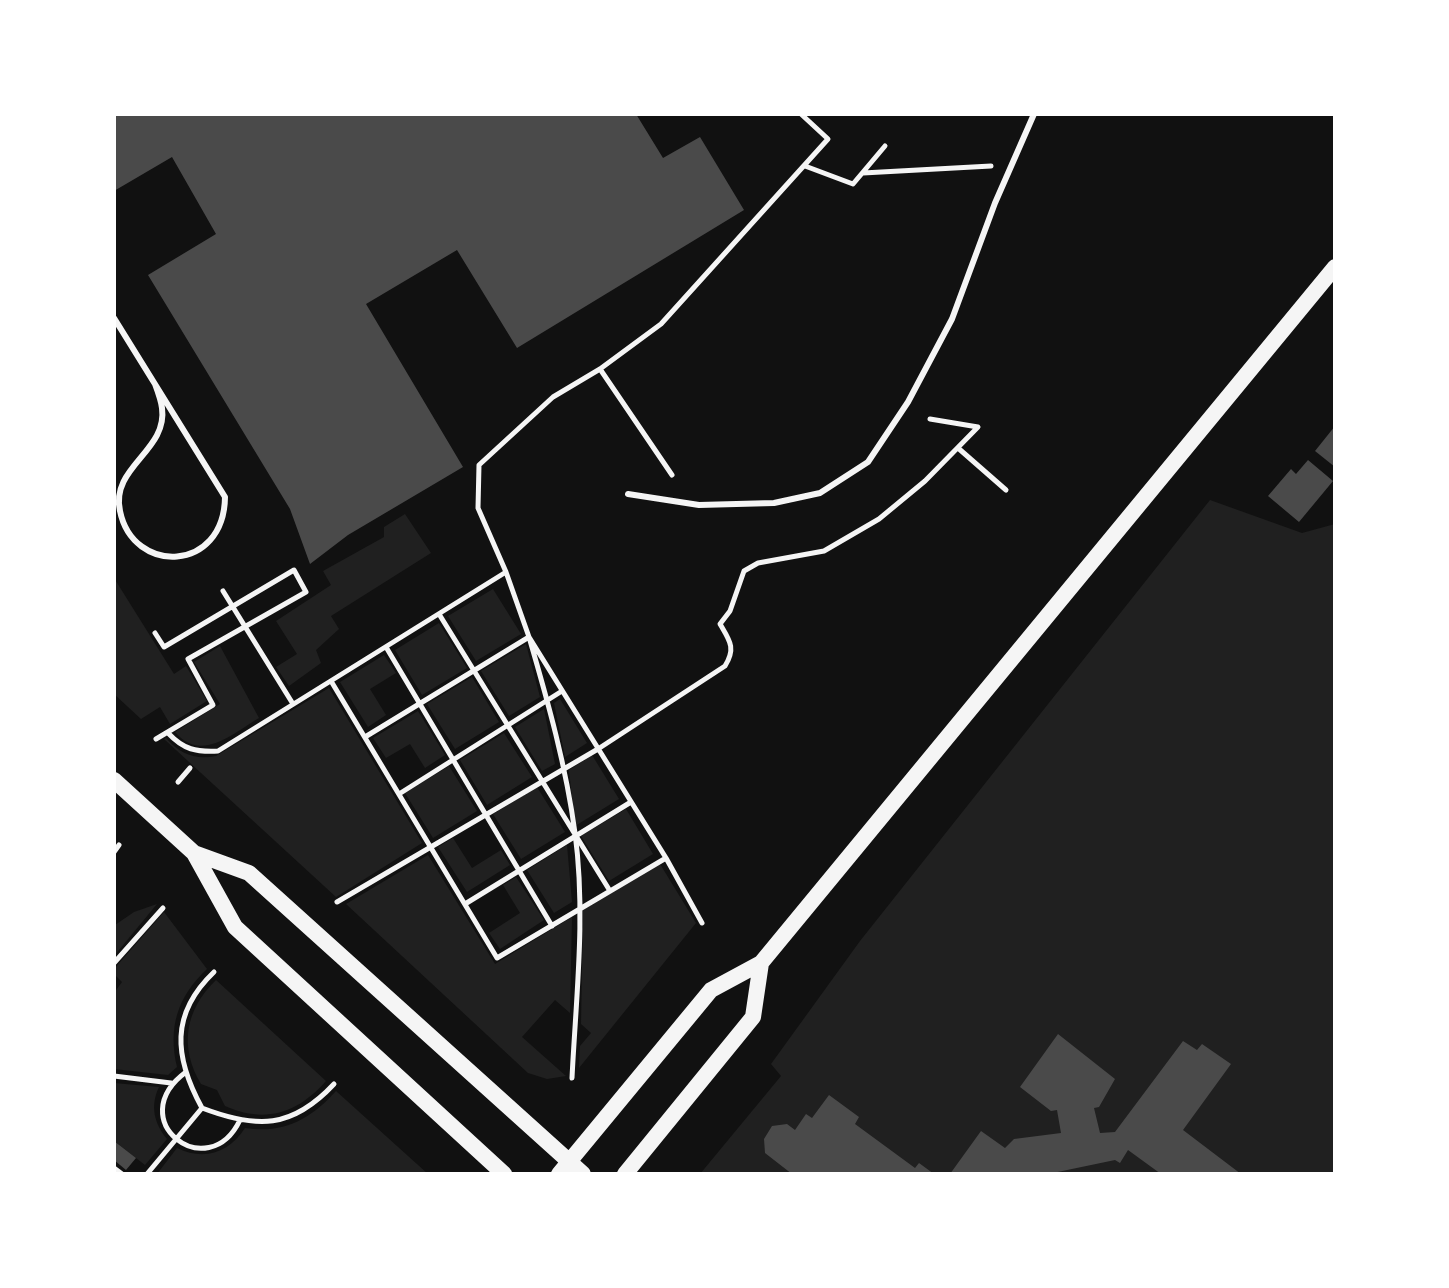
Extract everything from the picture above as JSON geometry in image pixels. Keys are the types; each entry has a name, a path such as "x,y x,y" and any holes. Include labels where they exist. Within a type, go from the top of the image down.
{"main road":[{"path":"564,1168 711,990 761,963 1335,267"},
{"path":"114,780 194,853 235,927 504,1174"},
{"path":"194,853 249,873 564,1168 583,1174"},
{"path":"625,1174 753,1017 761,963"}],"lane":[{"path":"628,494 699,505 774,503 820,493 868,462 908,402 952,319 995,203 1034,114"},
{"path":"114,318 155,384 225,497 225,515 219,531 208,544 193,553 176,557 143,548 130,537 118,506 126,474 159,434 162,408 155,384"}],"path":[{"path":"572,1078 580,909 576,836 564,769 529,637 506,572 478,508 479,465 553,397 600,369 661,324 828,139 801,114"},
{"path":"805,166 853,184 885,146"},
{"path":"863,173 1012,166"},
{"path":"600,369 672,475"},
{"path":"337,902 598,749 725,666 732,655 730,640 720,624 730,611 744,571 758,563 824,551 879,519 914,491 978,427 930,419"},
{"path":"958,448 1006,490"},
{"path":"155,633 164,647 294,570 306,592 188,659 213,705 156,739"},
{"path":"168,733 178,744 196,752 218,751 506,572"},
{"path":"223,591 293,704"},
{"path":"439,614 610,891"},
{"path":"365,737 529,637"},
{"path":"529,637 666,858 702,923"},
{"path":"386,647 552,926"},
{"path":"331,681 497,958 666,858"},
{"path":"399,794 562,691"},
{"path":"178,782 190,768"},
{"path":"465,904 631,802"},
{"path":"114,852 119,845"},
{"path":"114,963 163,908"},
{"path":"214,972 193,995 180,1034 181,1057 191,1088 202,1108 240,1120 267,1122 307,1110 334,1084"},
{"path":"186,1072 171,1083 165,1093 163,1117 175,1138 196,1148 218,1145 228,1139 240,1120"},
{"path":"114,1076 171,1083"},
{"path":"147,1174 202,1108"},
{"path":"114,1168 122,1174"}],"shaded area":[{"path":"1210,500 1302,533 1335,524 1335,1174 700,1174 781,1076 771,1064 860,941"},
{"path":"405,514 431,553 331,616 339,629 316,650 321,663 289,686 276,667 297,654 276,621 331,585 323,571 384,537 384,527"},
{"path":"114,578 174,674 186,666 207,701 170,724 160,707 141,719 114,694"},
{"path":"493,589 521,634 476,661 448,616"},
{"path":"439,623 467,668 422,695 395,650"},
{"path":"526,644 540,697 509,716 481,671"},
{"path":"220,646 259,718 217,743 195,745 175,732 220,704 194,662"},
{"path":"384,655 396,673 370,689 386,715 368,727 340,682"},
{"path":"472,677 499,722 455,749 427,704"},
{"path":"329,688 422,843 336,897 164,739 188,754 216,756"},
{"path":"560,699 587,743 565,757 554,703"},
{"path":"544,709 555,764 542,771 515,727"},
{"path":"418,711 445,755 425,768 410,744 386,758 373,738"},
{"path":"504,733 532,777 487,805 460,760"},
{"path":"592,755 619,799 575,826 569,770"},
{"path":"449,766 477,811 433,838 405,793"},
{"path":"537,787 565,832 521,859 493,814"},
{"path":"626,809 653,854 609,881 581,836"},
{"path":"453,838 472,868 501,850 510,865 467,892 438,847"},
{"path":"567,845 572,902 554,913 527,870"},
{"path":"428,855 495,964 572,917 570,1013 555,1000 522,1037 566,1076 547,1079 528,1073 346,904"},
{"path":"660,864 696,923 579,1068 580,1046 591,1033 581,1024 583,910"},
{"path":"516,877 544,920 500,949 489,933 520,913 503,885"},
{"path":"157,904 114,956 115,925 134,912"},
{"path":"164,912 207,969 188,991 177,1014 174,1053 177,1067 168,1075 114,1069 114,993 122,982 114,974 114,969"},
{"path":"216,980 326,1081 304,1101 280,1112 254,1114 225,1106 217,1090 201,1084 190,1056 189,1029 197,1004"},
{"path":"114,1083 159,1087 155,1114 167,1139 145,1165 114,1141"},
{"path":"336,1091 428,1174 157,1174 177,1148 197,1154 224,1149 245,1128 272,1129 307,1117"}],"building":[{"path":"114,114 636,114 663,158 700,137 744,210 517,348 457,250 366,304 463,467 348,535 310,564 290,509 148,275 216,234 172,157 114,191"},
{"path":"1335,426 1335,467 1315,451"},
{"path":"1308,460 1333,481 1299,522 1268,496 1291,469 1296,474"},
{"path":"1058,1034 1115,1079 1099,1107 1094,1108 1100,1133 1115,1132 1183,1041 1197,1050 1202,1044 1231,1064 1183,1130 1241,1174 1161,1174 1128,1150 1120,1163 1115,1160 1048,1174 950,1174 981,1131 1005,1148 1014,1139 1061,1133 1057,1110 1051,1111 1020,1087"},
{"path":"829,1095 859,1117 855,1124 915,1168 919,1163 934,1174 792,1174 765,1153 764,1139 772,1126 787,1124 795,1130 806,1114 812,1118"},
{"path":"114,1141 136,1158 126,1170 114,1160"}]}
